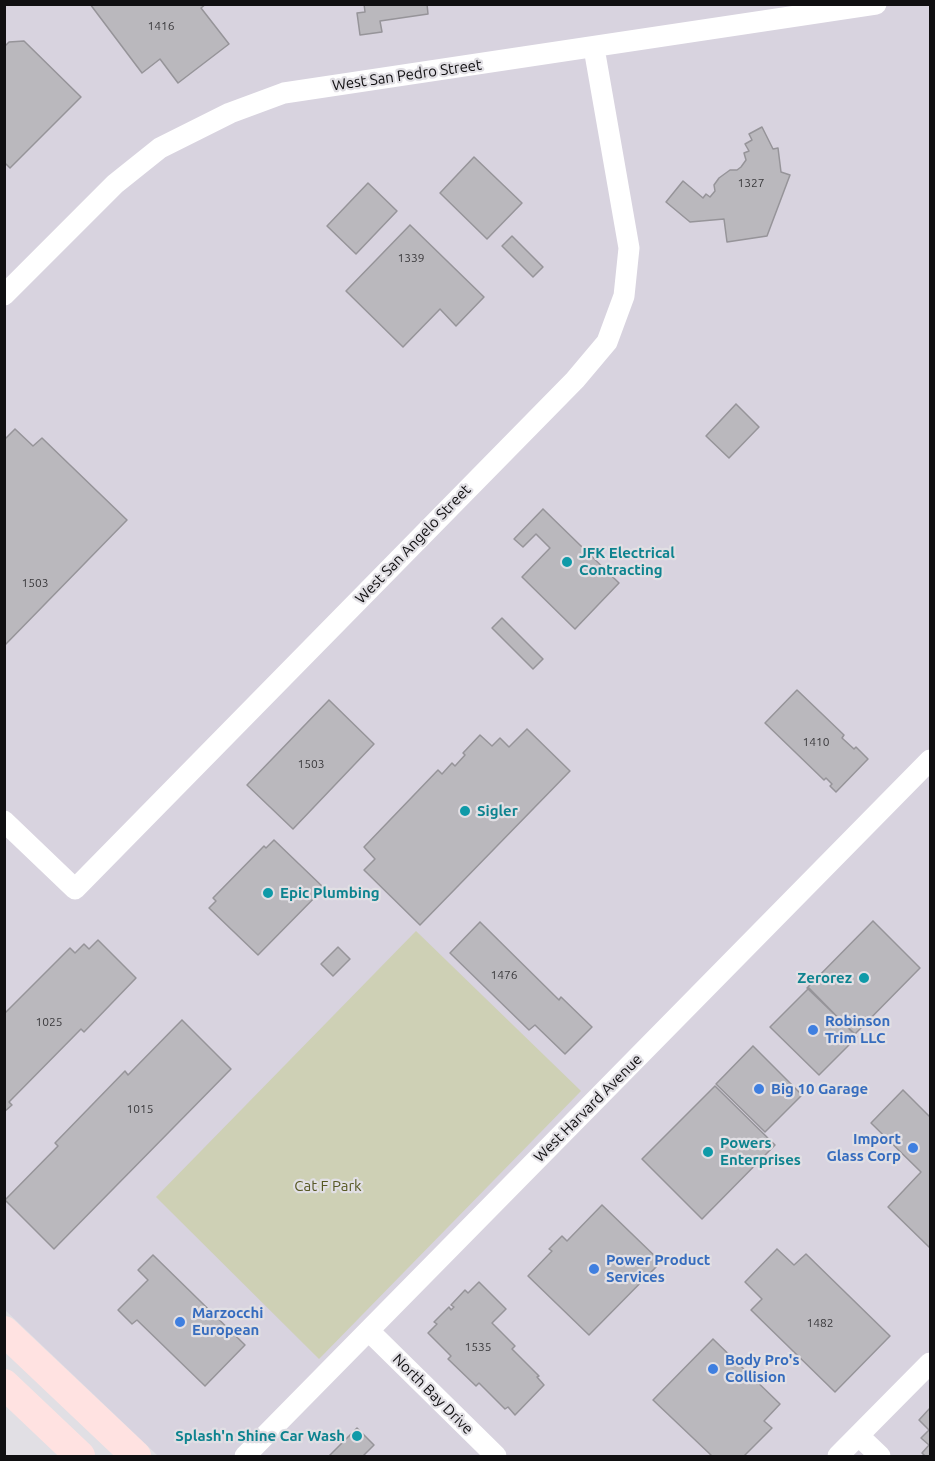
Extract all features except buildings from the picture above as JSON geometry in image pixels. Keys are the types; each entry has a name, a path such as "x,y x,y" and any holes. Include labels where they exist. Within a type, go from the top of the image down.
{"main road":[{"path":"4,1331 136,1456"},
{"path":"4,1384 80,1456"}],"street":[{"name":"West San Pedro Street","path":"4,295 115,184 160,148 230,113 284,93 876,4"},
{"name":"West San Angelo Street","path":"4,821 75,889 574,380 607,342 624,296 628,248 594,48"},
{"name":"West Harvard Avenue","path":"245,1456 930,760"},
{"name":"North Bay Drive","path":"369,1331 496,1456"},
{"path":"838,1456 930,1363"},
{"path":"859,1436 880,1456"}],"shaded area":[{"path":"4,5 930,5 930,1456 158,1456 5,1310"}],"green space":[{"name":"Cat F Park","path":"416,931 581,1091 319,1359 156,1197"}],"place":[{"name":"JFK Electrical Contracting","path":"567,562"},
{"name":"Sigler","path":"465,811"},
{"name":"Epic Plumbing","path":"268,893"},
{"name":"Zerorez","path":"864,978"},
{"name":"Robinson Trim LLC","path":"813,1030"},
{"name":"Big 10 Garage","path":"759,1089"},
{"name":"Import Glass Corp","path":"913,1148"},
{"name":"Powers Enterprises","path":"708,1152"},
{"name":"Power Product Services","path":"594,1269"},
{"name":"Marzocchi European","path":"180,1322"},
{"name":"Body Pro's Collision","path":"713,1369"},
{"name":"Splash'n Shine Car Wash","path":"357,1436"}]}
